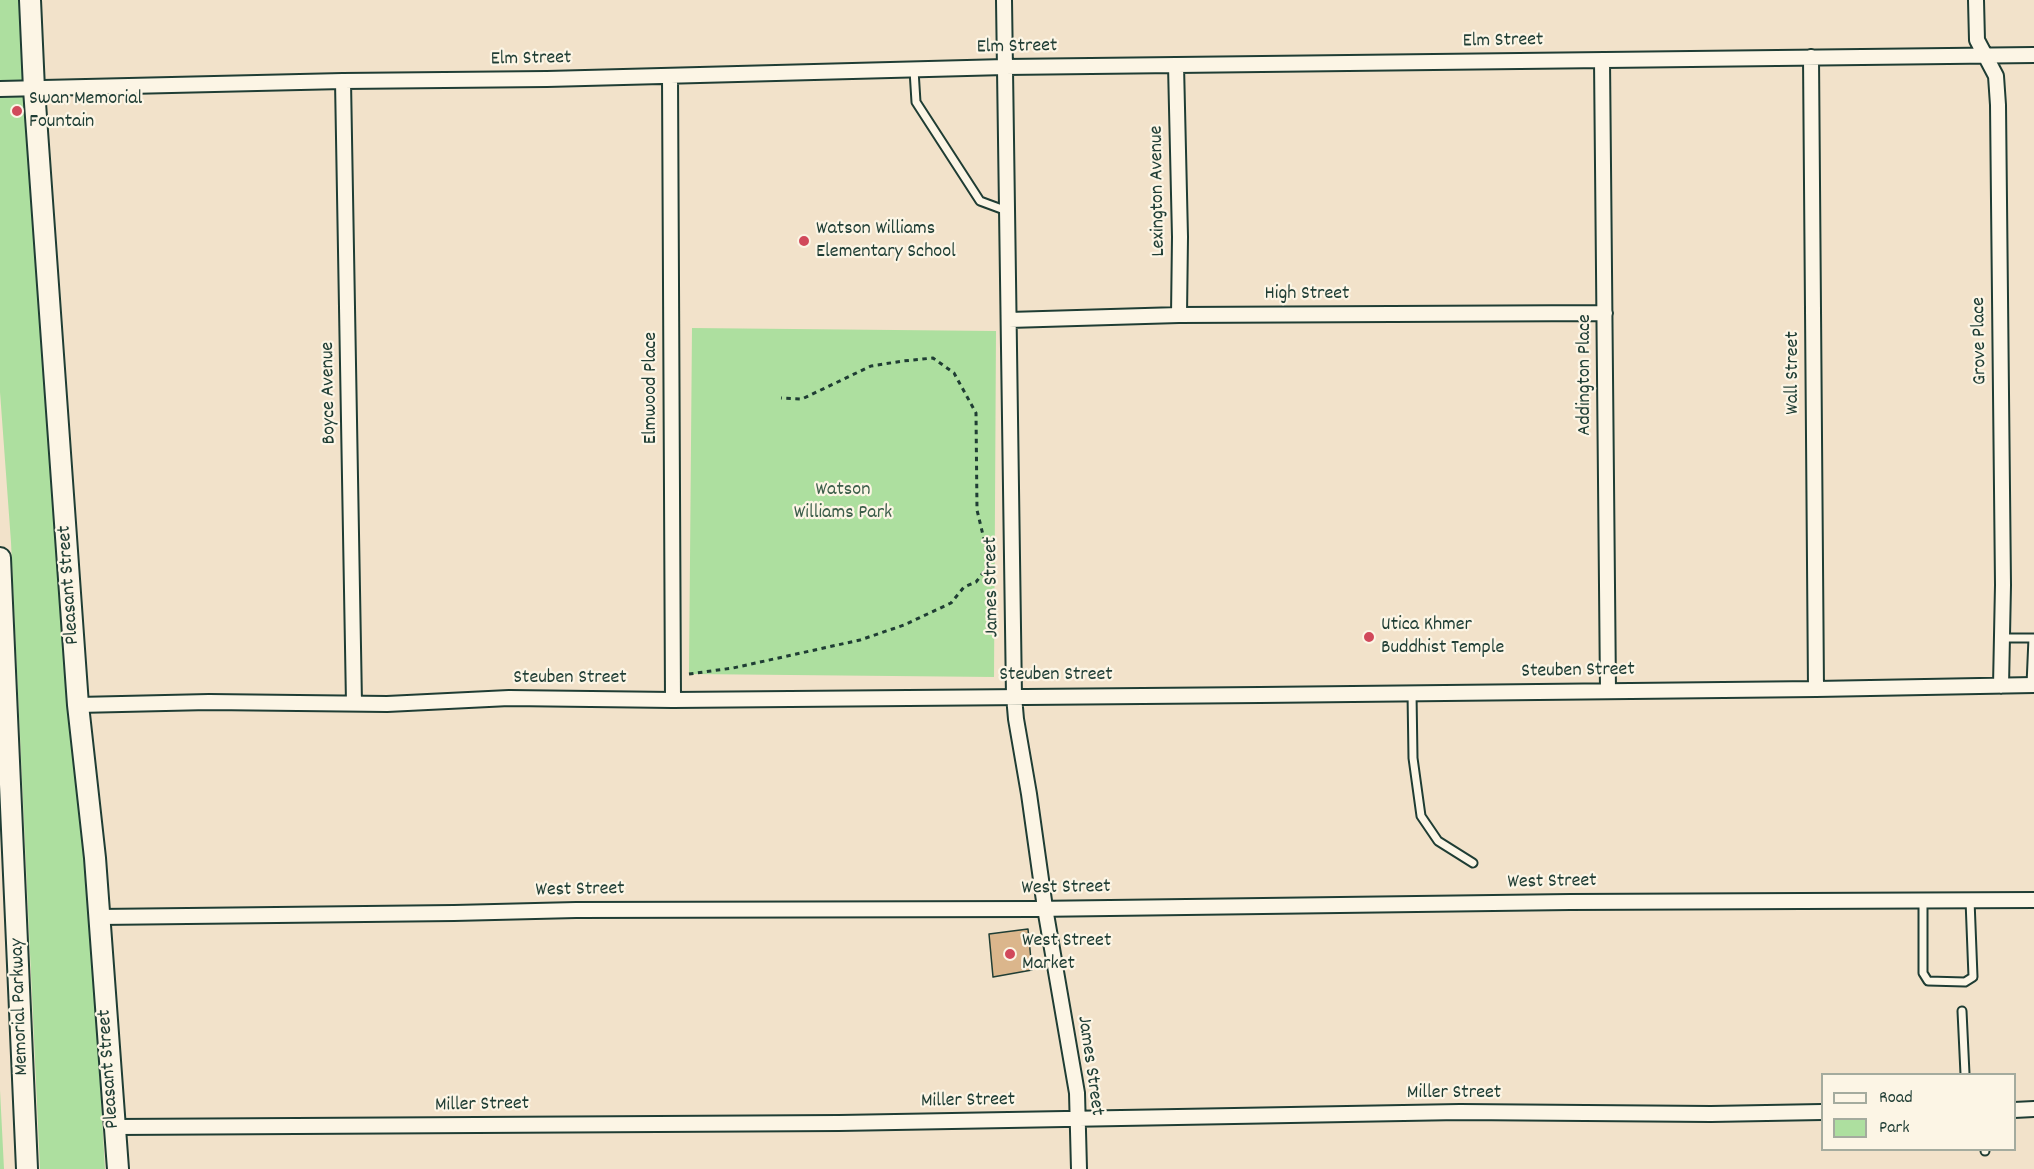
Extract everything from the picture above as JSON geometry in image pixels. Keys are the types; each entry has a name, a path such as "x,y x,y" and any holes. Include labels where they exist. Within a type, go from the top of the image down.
{"street":[{"name":"Pleasant Street","path":"30,0 34,89 78,705 99,916 118,1169"},
{"name":"James Street","path":"1004,0 1014,696 1045,908 1077,1093 1079,1169"},
{"name":"Grove Place","path":"1976,0 1977,40 1996,76 1998,105 2001,686"},
{"name":"Elm Street","path":"0,89 1005,67 2034,55"},
{"name":"Wall Street","path":"1811,57 1816,689"},
{"name":"Addington Place","path":"1602,60 1608,691"},
{"name":"Lexington Avenue","path":"1176,65 1180,237 1179,315"},
{"name":"Elmwood Place","path":"670,76 673,700"},
{"name":"Boyce Avenue","path":"343,81 354,703"},
{"name":"High Street","path":"1009,320 1179,315 1605,313"},
{"name":"Memorial Parkway","path":"0,558 27,1169"},
{"name":"Steuben Street","path":"78,705 209,702 387,704 509,698 673,700 2033,685"},
{"name":"West Street","path":"99,916 576,910 2034,900"},
{"path":"2016,1110 2034,1109"},
{"name":"Miller Street","path":"114,1127 1078,1120 1460,1113 1821,1112"}],"lane":[{"path":"914,70 916,102 980,201 1007,211"},
{"path":"2002,638 2033,638 2033,685"},
{"path":"1412,693 1413,758 1421,816 1438,841 1473,863"},
{"path":"1923,901 1923,973 1928,981 1965,981 1972,977 1970,900"},
{"path":"1962,1011 1965,1073"}],"path":[{"path":"689,674 733,668 848,642 904,625 951,603 964,587 976,582 986,569 988,556 977,510 976,413 954,373 933,358 903,361 871,366 802,399 781,398"}],"green space":[{"path":"0,0 21,0 90,906 105,1169 40,1169 11,542 0,392"},
{"name":"Watson Williams Park","path":"692,328 996,331 994,677 689,674"},
{"path":"0,1090 4,1169 0,1169"}],"building":[{"name":"West Street Market","path":"1028,929 1032,970 993,977 989,934"}],"place":[{"name":"Swan Memorial Fountain","path":"17,111"},
{"name":"Watson Williams Elementary School","path":"804,241"},
{"name":"Utica Khmer Buddhist Temple","path":"1369,637"},
{"name":"West Street Market","path":"1010,954"}]}
